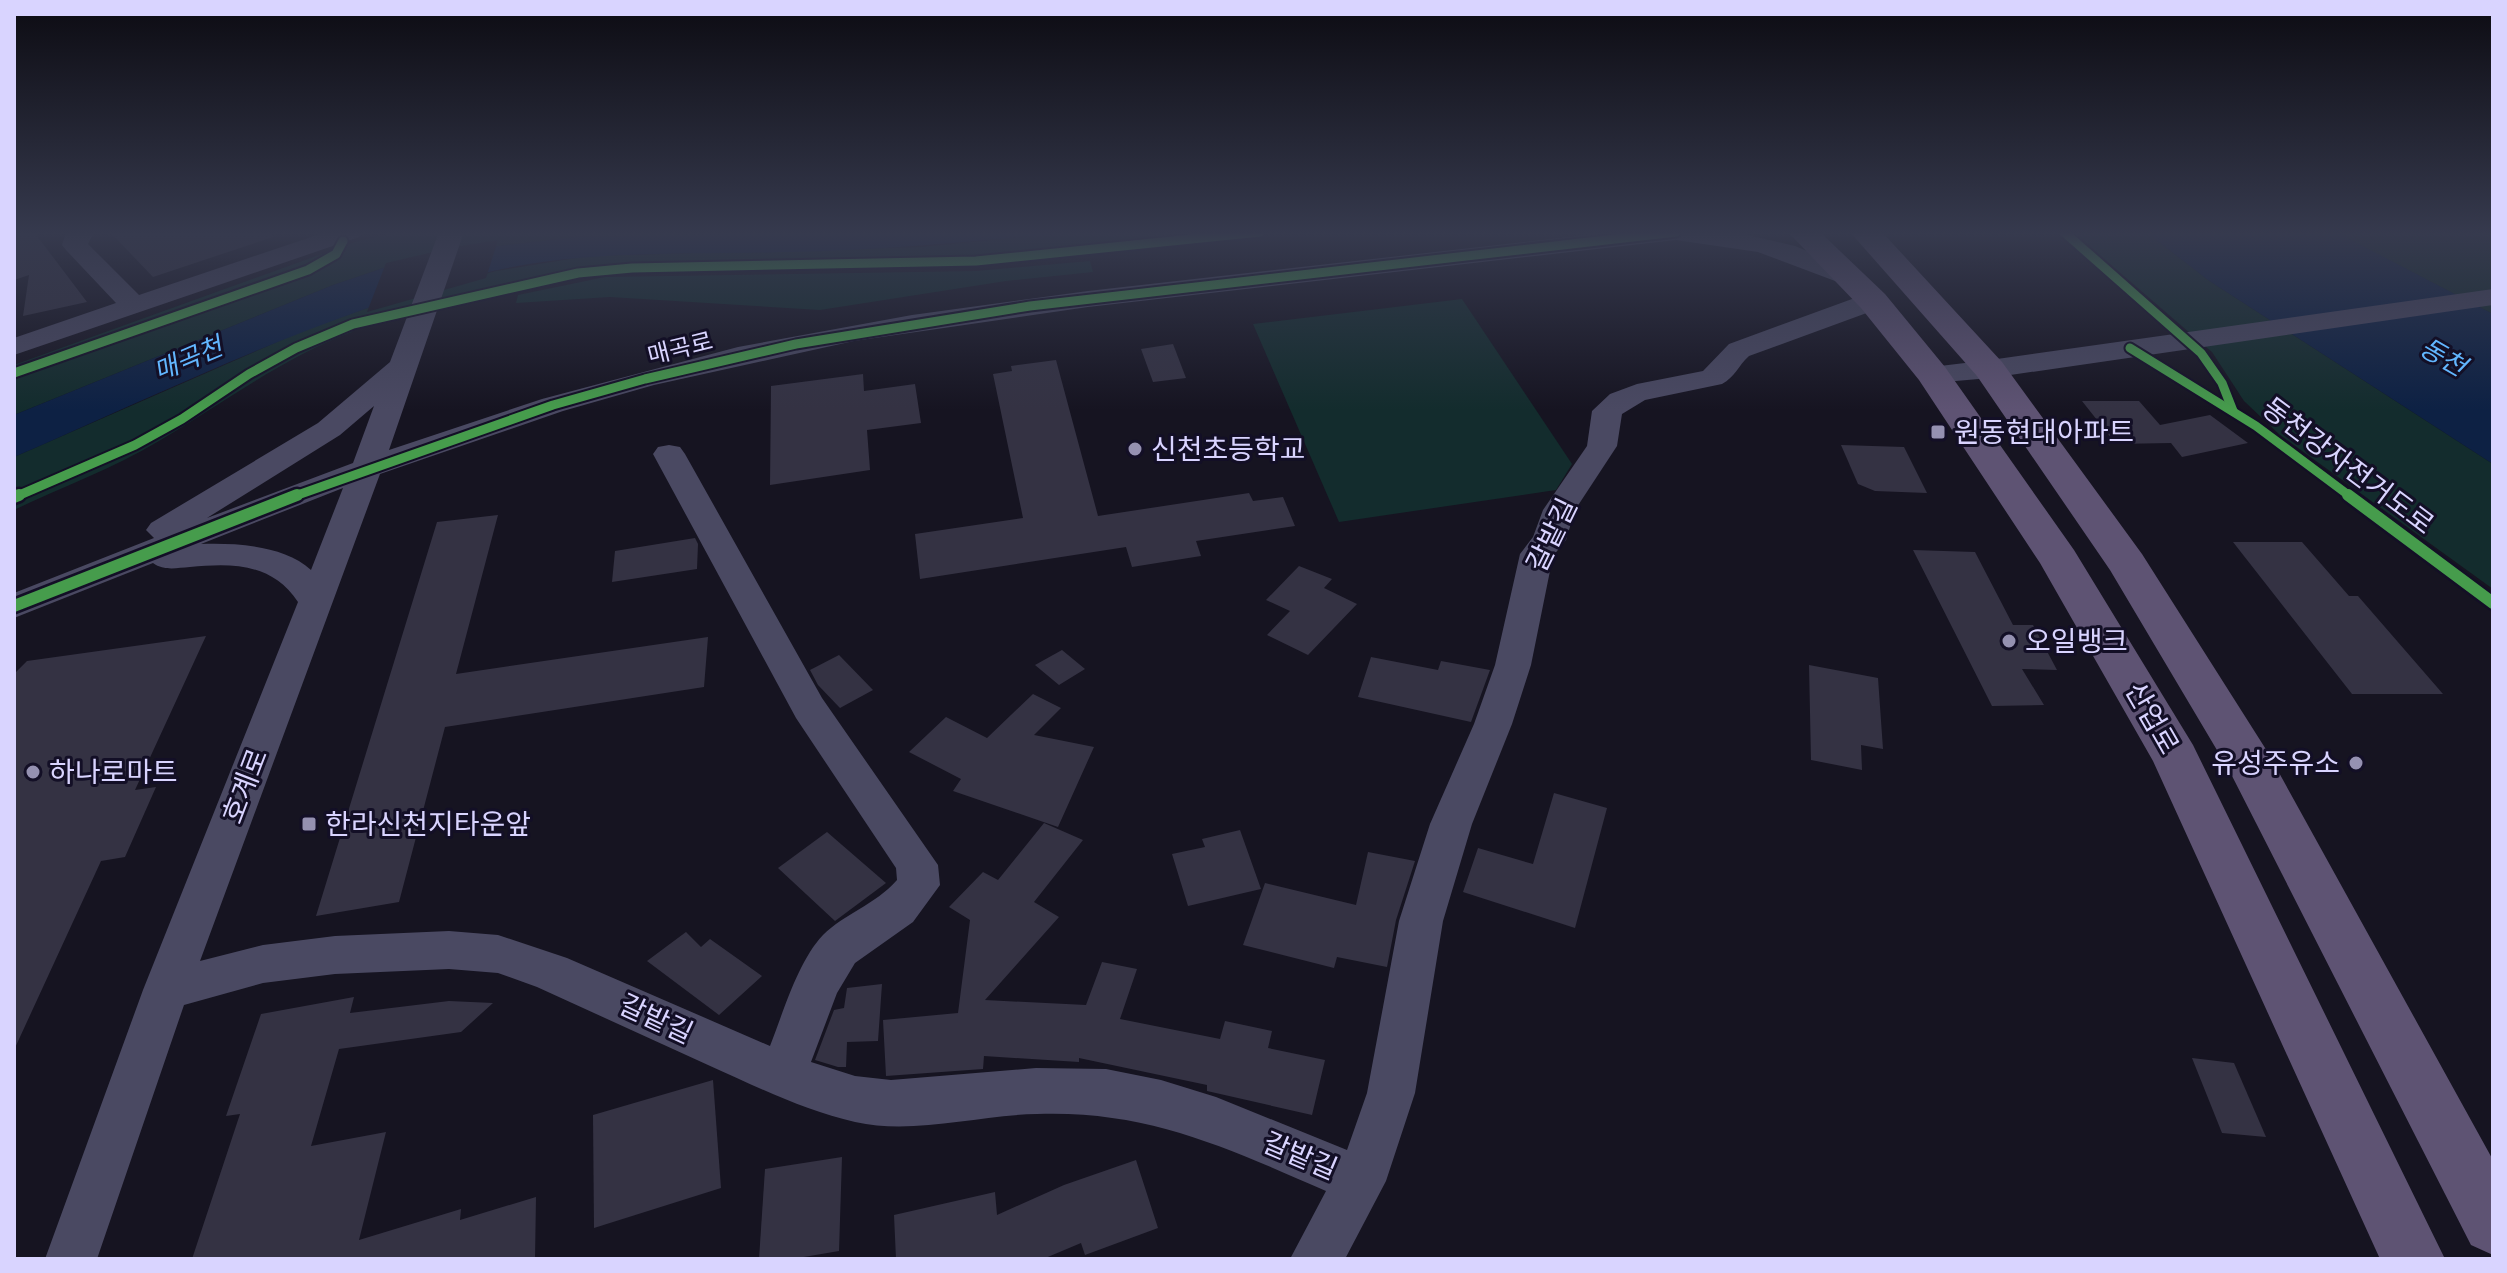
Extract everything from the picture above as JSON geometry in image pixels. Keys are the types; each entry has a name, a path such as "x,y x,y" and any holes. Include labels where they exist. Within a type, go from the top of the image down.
{"main road":[{"name":"산업로","path":"1863,291 1933,374 2059,560 2176,758 2413,1259"},
{"name":"산업로","path":"1922,291 1990,369 2127,564 2250,764 2493,1223"}],"street":[{"path":"120,291 134,306"},
{"path":"14,347 177,291"},
{"name":"호계로","path":"71,1259 166,990 367,468 430,291"},
{"name":"매곡로","path":"14,606 367,468 515,418 659,375 872,329 1151,291"},
{"name":"갈밭길","path":"166,990 263,964 335,955 449,950 498,954 551,972 782,1075 855,1099 891,1103 1036,1091 1106,1092 1161,1103 1216,1120 1361,1181 1391,1093 1421,921 1451,824 1493,724 1513,665 1533,564 1549,540 1559,510 1602,446 1607,411 1620,400 1637,393 1712,378 1721,373 1723,364 1739,350 1859,291"},
{"path":"1933,374 1990,369 2493,297"},
{"path":"72,583 329,429 403,367"},
{"path":"669,454 809,708 917,865 919,885 898,909 839,949 817,985 782,1075"},
{"path":"118,565 196,554 247,556 292,572 316,602"},
{"path":"1316,1259 1361,1181"}],"green space":[{"path":"218,291 317,291 14,415 14,365"},
{"path":"421,291 477,291 357,319 352,332 277,368 142,451 14,510 14,457 309,328"},
{"path":"535,291 939,291 820,310 610,297 516,303 518,295"},
{"path":"2142,291 2226,291 2493,464 2493,589 2280,435 2244,401 2212,352"},
{"path":"2449,291 2493,291 2493,314"},
{"path":"1462,299 1572,464 1556,490 1339,522 1253,324"}],"water":[{"name":"매곡천","path":"317,291 420,291 370,307 250,354 14,457 14,415"},
{"name":"동천","path":"2226,291 2450,291 2493,314 2493,464"}],"pier":[{"path":"375,291 439,291 367,312"}],"building":[{"path":"27,291 79,291 87,302 23,316"},
{"path":"1173,344 1186,378 1153,382 1141,349"},
{"path":"1056,360 1098,516 1249,493 1253,501 1283,497 1295,526 1196,541 1201,556 1132,567 1126,547 920,579 915,534 1023,518 993,374 1012,371 1011,366"},
{"path":"863,374 864,391 915,384 921,423 867,430 870,470 770,485 771,386"},
{"path":"2082,401 2139,401 2160,425 2210,415 2248,443 2182,457 2171,443 2116,444"},
{"path":"1841,445 1904,447 1927,493 1875,491 1858,484"},
{"path":"498,515 456,674 708,637 704,687 445,727 399,902 316,916 437,522"},
{"path":"695,538 698,544 697,569 612,582 615,551"},
{"path":"2233,542 2302,542 2349,596 2358,596 2443,694 2352,694"},
{"path":"1913,550 1975,552 2013,625 2033,625 2057,670 2022,669 2044,705 1992,706"},
{"path":"1299,566 1332,579 1324,588 1357,604 1308,655 1267,635 1290,611 1266,600"},
{"path":"206,636 135,790 156,787 125,857 101,861 14,1050 14,674 27,661"},
{"path":"1062,650 1085,669 1059,685 1035,665"},
{"path":"839,655 873,690 840,708 818,685 810,670"},
{"path":"1371,657 1438,670 1441,661 1490,670 1471,722 1358,697"},
{"path":"1809,665 1878,678 1883,749 1861,745 1862,770 1811,760"},
{"path":"1033,694 1061,708 1034,735 1094,747 1058,827 953,791 961,779 909,752 946,717 987,738"},
{"path":"1554,793 1607,808 1575,928 1463,892 1478,848 1533,864"},
{"path":"1044,823 1083,840 1034,902 1059,917 985,1000 1086,1005 1102,962 1137,969 1120,1019 1220,1039 1225,1021 1272,1031 1268,1048 1325,1060 1312,1115 1207,1091 1207,1085 1079,1058 1079,1062 984,1056 983,1069 886,1076 883,1020 958,1013 970,920 949,907 983,872 998,880"},
{"path":"1240,830 1261,889 1188,906 1172,854 1205,847 1202,839"},
{"path":"827,832 886,883 835,921 778,868"},
{"path":"1368,852 1415,861 1396,920 1387,967 1337,957 1334,968 1243,945 1265,883 1356,905"},
{"path":"686,932 701,947 710,939 762,976 719,1015 647,961"},
{"path":"882,984 878,1041 847,1042 846,1067 815,1060 834,1010 844,1008 847,988"},
{"path":"354,997 350,1013 449,1001 493,1003 461,1032 339,1049 311,1146 386,1132 359,1240 461,1209 460,1220 536,1197 535,1259 192,1259 240,1114 226,1116 261,1014"},
{"path":"2192,1058 2234,1063 2266,1137 2222,1133"},
{"path":"713,1080 721,1188 594,1228 593,1115"},
{"path":"842,1157 839,1251 792,1259 759,1259 765,1169"},
{"path":"1136,1160 1158,1228 1085,1255 1081,1243 1043,1259 896,1259 894,1215 995,1192 997,1215 1064,1185"}],"cycle path":[{"path":"14,373 247,291"},
{"path":"14,497 135,445 296,348 353,324 497,291"},
{"path":"14,606 371,467 553,405 645,379 738,356 854,333 1030,306 1152,291"},
{"path":"2131,291 2201,353 2222,383 2233,411"},
{"name":"동천강자전거도로","path":"2130,348 2256,426 2493,603"}],"place":[{"name":"원동현대아파트","path":"1938,432"},
{"name":"신천초등학교","path":"1135,449"},
{"name":"오일뱅크","path":"2009,641"},
{"name":"유성주유소","path":"2356,763"},
{"name":"하나로마트","path":"33,772"},
{"name":"한라신천지타운앞","path":"309,824"}]}
